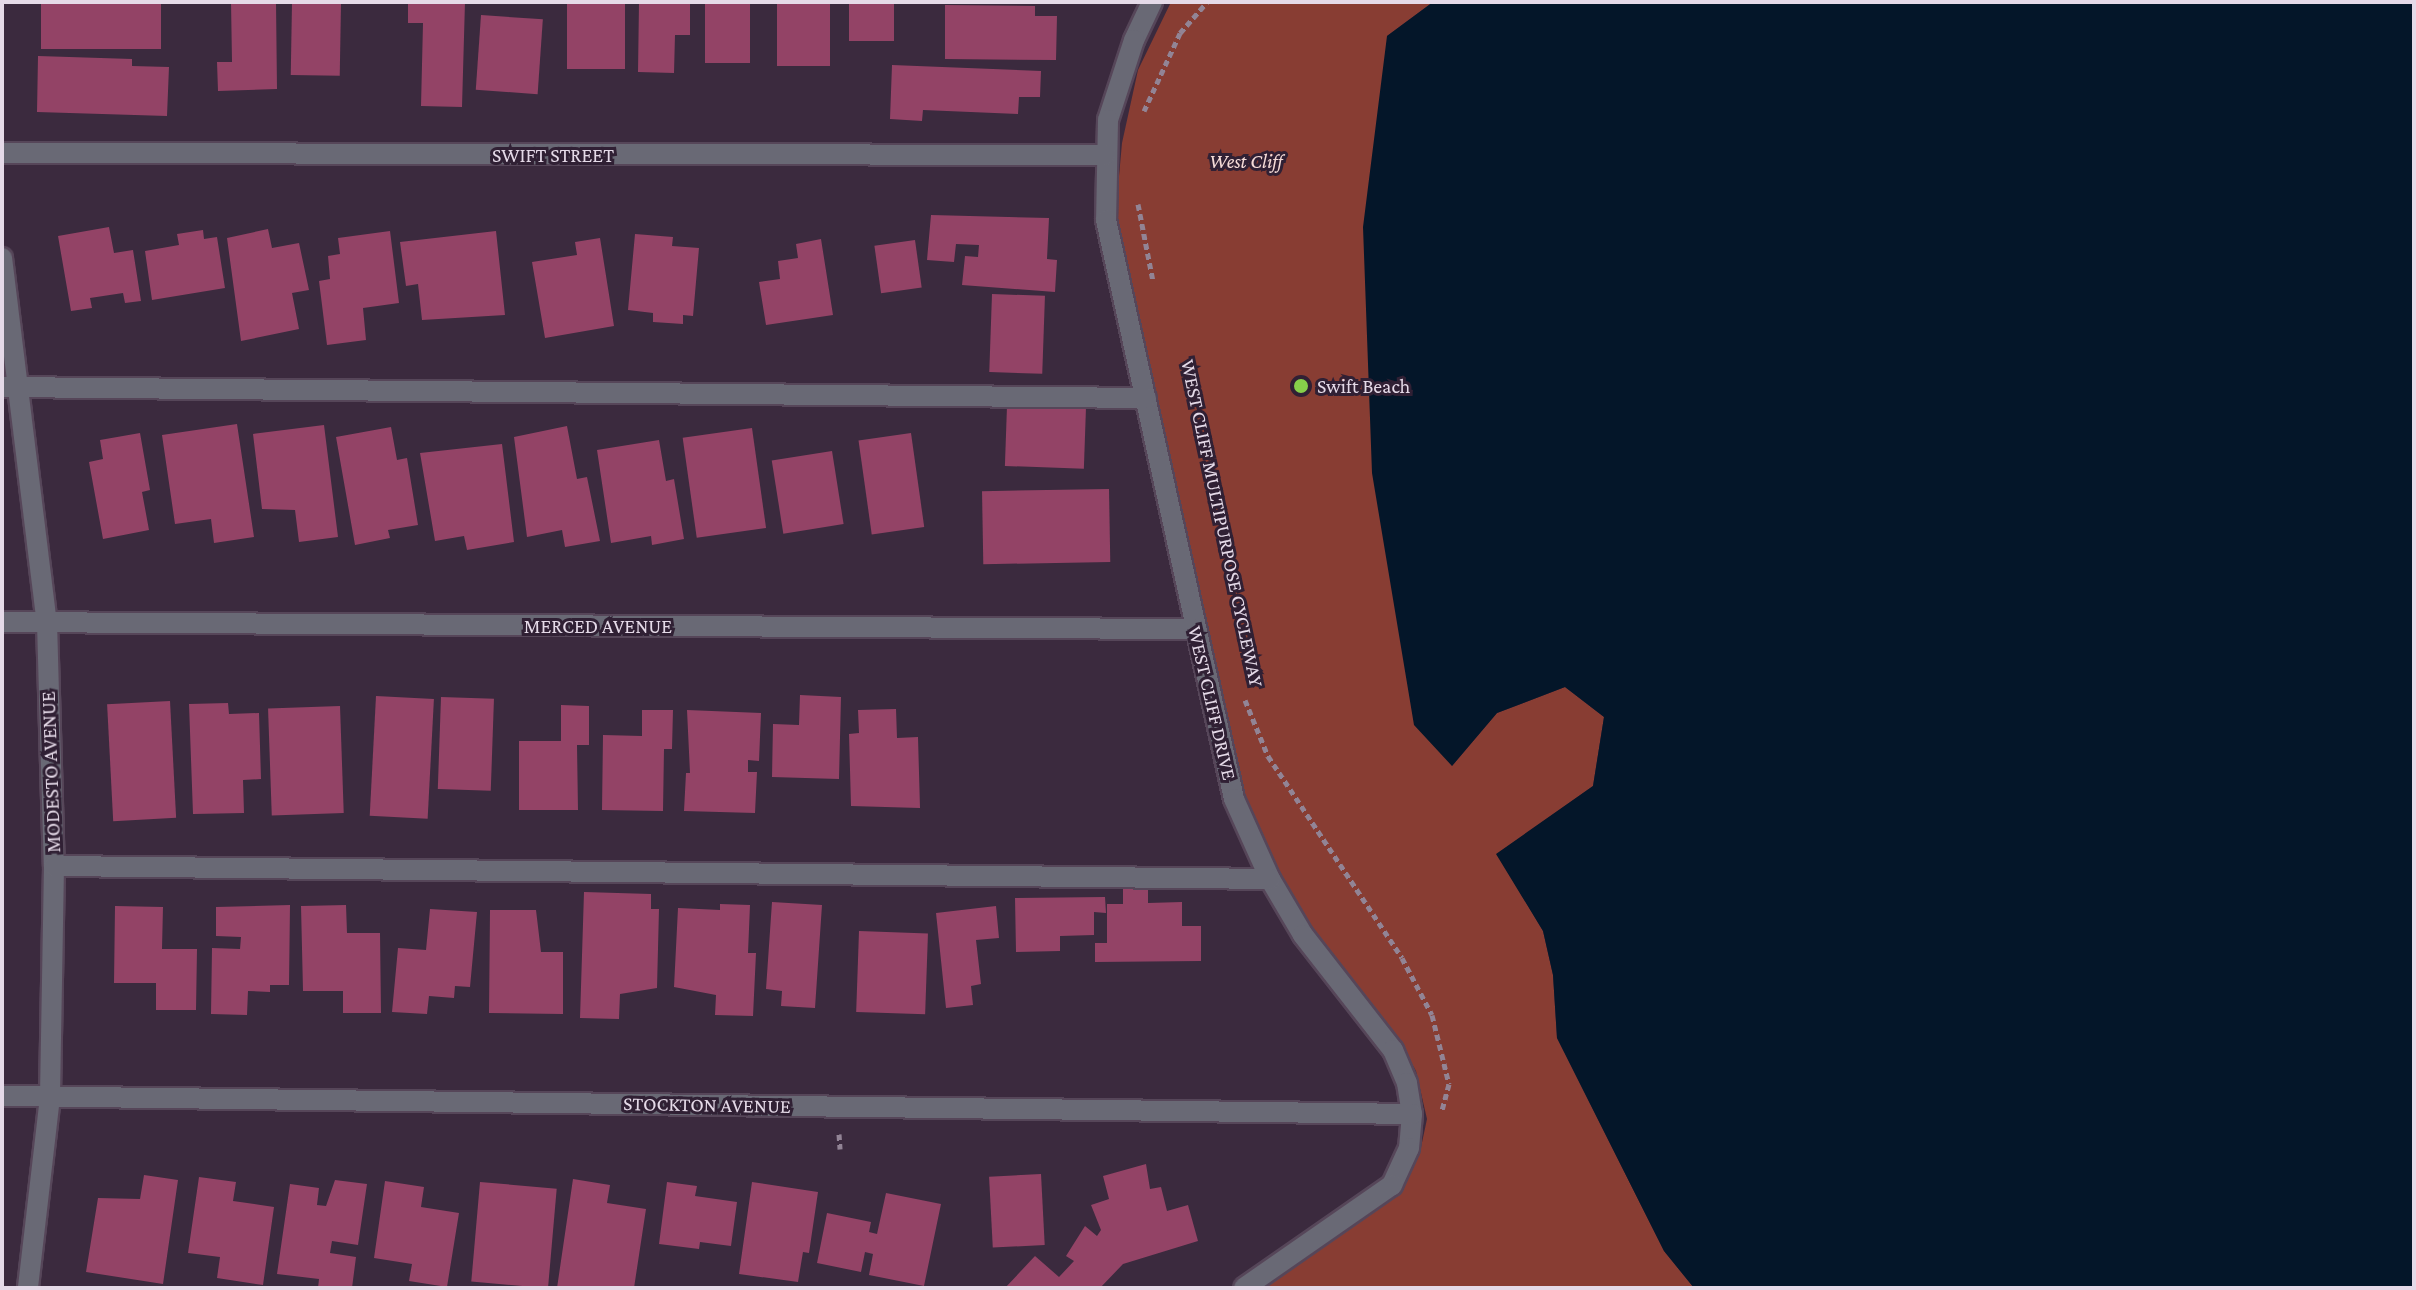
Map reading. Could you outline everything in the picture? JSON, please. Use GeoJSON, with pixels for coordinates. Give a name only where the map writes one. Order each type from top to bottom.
{"type":"FeatureCollection","features":[{"type":"Feature","properties":{"kind":"street","name":"WEST CLIFF DRIVE"},"geometry":{"type":"LineString","coordinates":[[1152,2],[1134,40],[1108,120],[1106,220],[1234,799],[1270,879],[1303,935],[1393,1050],[1407,1083],[1412,1114],[1409,1148],[1392,1185],[1244,1288]]}},
{"type":"Feature","properties":{"kind":"street","name":"SWIFT STREET"},"geometry":{"type":"LineString","coordinates":[[2,153],[1105,155]]}},
{"type":"Feature","properties":{"kind":"street","name":"MODESTO AVENUE"},"geometry":{"type":"LineString","coordinates":[[2,258],[10,387],[47,622],[54,866],[50,1097],[28,1288]]}},
{"type":"Feature","properties":{"kind":"street"},"geometry":{"type":"LineString","coordinates":[[10,387],[1146,398]]}},
{"type":"Feature","properties":{"kind":"street","name":"MERCED AVENUE"},"geometry":{"type":"LineString","coordinates":[[2,622],[1195,629]]}},
{"type":"Feature","properties":{"kind":"street"},"geometry":{"type":"LineString","coordinates":[[54,866],[1270,879]]}},
{"type":"Feature","properties":{"kind":"street","name":"STOCKTON AVENUE"},"geometry":{"type":"LineString","coordinates":[[2,1096],[1412,1114]]}},
{"type":"Feature","properties":{"kind":"path"},"geometry":{"type":"LineString","coordinates":[[1139,123],[1180,33],[1207,2]]}},
{"type":"Feature","properties":{"kind":"path"},"geometry":{"type":"LineString","coordinates":[[1137,188],[1156,295]]}},
{"type":"Feature","properties":{"kind":"path","name":"WEST CLIFF MULTIPURPOSE CYCLEWAY"},"geometry":{"type":"LineString","coordinates":[[1243,691],[1268,756],[1402,958],[1432,1015],[1449,1084],[1438,1128]]}},
{"type":"Feature","properties":{"kind":"green space","name":"West Cliff"},"geometry":{"type":"Polygon","coordinates":[[[1171,2],[1433,2],[1387,36],[1452,766],[1497,713],[1565,687],[1604,717],[1593,786],[1497,854],[1543,931],[1553,975],[1557,1038],[1664,1251],[1694,1288],[1242,1288],[1382,1189],[1420,1152],[1427,1119],[1416,1071],[1404,1050],[1377,1027],[1271,874],[1213,696],[1116,209],[1122,143],[1138,70],[1171,2]]]}},
{"type":"Feature","properties":{"kind":"water"},"geometry":{"type":"Polygon","coordinates":[[[1433,2],[2414,2],[2414,1288],[1694,1288],[1664,1251],[1557,1038],[1553,975],[1543,931],[1496,854],[1593,786],[1604,717],[1565,687],[1497,713],[1452,766],[1414,725],[1372,473],[1363,227],[1387,36],[1433,2]]]}},
{"type":"Feature","properties":{"kind":"building"},"geometry":{"type":"Polygon","coordinates":[[[41,2],[161,2],[161,49],[41,49],[41,2]]]}},
{"type":"Feature","properties":{"kind":"building"},"geometry":{"type":"Polygon","coordinates":[[[231,2],[276,2],[277,89],[218,91],[217,62],[232,62],[231,2]]]}},
{"type":"Feature","properties":{"kind":"building"},"geometry":{"type":"Polygon","coordinates":[[[408,2],[465,2],[462,107],[421,106],[423,23],[408,23],[408,2]]]}},
{"type":"Feature","properties":{"kind":"building"},"geometry":{"type":"Polygon","coordinates":[[[567,2],[625,2],[625,69],[567,69],[567,2]]]}},
{"type":"Feature","properties":{"kind":"building"},"geometry":{"type":"Polygon","coordinates":[[[639,2],[690,2],[690,35],[675,35],[674,73],[638,72],[639,2]]]}},
{"type":"Feature","properties":{"kind":"building"},"geometry":{"type":"Polygon","coordinates":[[[705,2],[750,2],[750,63],[705,63],[705,2]]]}},
{"type":"Feature","properties":{"kind":"building"},"geometry":{"type":"Polygon","coordinates":[[[777,2],[830,2],[830,66],[777,66],[777,2]]]}},
{"type":"Feature","properties":{"kind":"building"},"geometry":{"type":"Polygon","coordinates":[[[849,2],[894,2],[894,41],[849,41],[849,2]]]}},
{"type":"Feature","properties":{"kind":"building"},"geometry":{"type":"Polygon","coordinates":[[[292,3],[341,4],[340,76],[291,75],[292,3]]]}},
{"type":"Feature","properties":{"kind":"building"},"geometry":{"type":"Polygon","coordinates":[[[945,5],[1035,6],[1035,16],[1057,16],[1056,60],[945,59],[945,5]]]}},
{"type":"Feature","properties":{"kind":"building"},"geometry":{"type":"Polygon","coordinates":[[[481,15],[543,19],[538,94],[476,90],[481,15]]]}},
{"type":"Feature","properties":{"kind":"building"},"geometry":{"type":"Polygon","coordinates":[[[38,56],[132,59],[132,66],[169,67],[167,116],[37,112],[38,56]]]}},
{"type":"Feature","properties":{"kind":"building"},"geometry":{"type":"Polygon","coordinates":[[[892,65],[1041,71],[1040,97],[1019,97],[1018,114],[923,110],[922,121],[890,119],[892,65]]]}},
{"type":"Feature","properties":{"kind":"building"},"geometry":{"type":"Polygon","coordinates":[[[931,215],[1049,218],[1047,259],[1057,260],[1055,292],[962,285],[965,256],[978,257],[979,245],[956,244],[954,262],[927,260],[931,215]]]}},
{"type":"Feature","properties":{"kind":"building"},"geometry":{"type":"Polygon","coordinates":[[[109,227],[114,253],[133,250],[141,301],[125,303],[123,293],[90,298],[92,308],[71,311],[58,236],[109,227]]]}},
{"type":"Feature","properties":{"kind":"building"},"geometry":{"type":"Polygon","coordinates":[[[268,229],[272,248],[299,243],[309,290],[292,293],[299,329],[241,341],[227,238],[268,229]]]}},
{"type":"Feature","properties":{"kind":"building"},"geometry":{"type":"Polygon","coordinates":[[[203,230],[204,239],[217,237],[225,288],[152,300],[145,251],[179,245],[177,234],[203,230]]]}},
{"type":"Feature","properties":{"kind":"building"},"geometry":{"type":"Polygon","coordinates":[[[390,231],[399,303],[363,308],[366,340],[327,345],[319,281],[330,279],[328,256],[340,254],[338,238],[390,231]]]}},
{"type":"Feature","properties":{"kind":"building"},"geometry":{"type":"Polygon","coordinates":[[[496,231],[505,315],[422,320],[418,284],[406,286],[400,242],[496,231]]]}},
{"type":"Feature","properties":{"kind":"building"},"geometry":{"type":"Polygon","coordinates":[[[635,234],[673,237],[672,246],[699,248],[693,316],[683,315],[683,324],[653,322],[653,313],[628,310],[635,234]]]}},
{"type":"Feature","properties":{"kind":"building"},"geometry":{"type":"Polygon","coordinates":[[[600,238],[614,326],[545,338],[532,262],[577,255],[575,242],[600,238]]]}},
{"type":"Feature","properties":{"kind":"building"},"geometry":{"type":"Polygon","coordinates":[[[821,239],[833,315],[766,325],[759,282],[780,279],[778,261],[798,258],[796,244],[821,239]]]}},
{"type":"Feature","properties":{"kind":"building"},"geometry":{"type":"Polygon","coordinates":[[[915,240],[922,288],[881,293],[874,246],[915,240]]]}},
{"type":"Feature","properties":{"kind":"building"},"geometry":{"type":"Polygon","coordinates":[[[992,294],[1045,296],[1042,374],[989,372],[992,294]]]}},
{"type":"Feature","properties":{"kind":"building"},"geometry":{"type":"Polygon","coordinates":[[[1007,406],[1086,409],[1084,469],[1005,466],[1007,406]]]}},
{"type":"Feature","properties":{"kind":"building"},"geometry":{"type":"Polygon","coordinates":[[[237,424],[254,537],[214,543],[211,519],[175,524],[162,435],[237,424]]]}},
{"type":"Feature","properties":{"kind":"building"},"geometry":{"type":"Polygon","coordinates":[[[324,425],[338,537],[299,542],[295,510],[262,509],[253,434],[324,425]]]}},
{"type":"Feature","properties":{"kind":"building"},"geometry":{"type":"Polygon","coordinates":[[[567,426],[577,479],[587,477],[600,541],[565,547],[562,530],[527,537],[514,437],[567,426]]]}},
{"type":"Feature","properties":{"kind":"building"},"geometry":{"type":"Polygon","coordinates":[[[391,427],[397,460],[407,458],[418,525],[388,530],[390,538],[355,545],[336,437],[391,427]]]}},
{"type":"Feature","properties":{"kind":"building"},"geometry":{"type":"Polygon","coordinates":[[[752,428],[766,528],[697,538],[683,438],[752,428]]]}},
{"type":"Feature","properties":{"kind":"building"},"geometry":{"type":"Polygon","coordinates":[[[140,433],[150,490],[142,492],[149,530],[103,539],[89,462],[103,459],[100,440],[140,433]]]}},
{"type":"Feature","properties":{"kind":"building"},"geometry":{"type":"Polygon","coordinates":[[[911,433],[924,527],[872,534],[859,440],[911,433]]]}},
{"type":"Feature","properties":{"kind":"building"},"geometry":{"type":"Polygon","coordinates":[[[659,440],[666,481],[674,479],[684,539],[652,545],[651,536],[611,543],[597,450],[659,440]]]}},
{"type":"Feature","properties":{"kind":"building"},"geometry":{"type":"Polygon","coordinates":[[[502,444],[514,542],[467,550],[464,536],[435,541],[420,453],[502,444]]]}},
{"type":"Feature","properties":{"kind":"building"},"geometry":{"type":"Polygon","coordinates":[[[832,451],[844,524],[783,534],[772,461],[832,451]]]}},
{"type":"Feature","properties":{"kind":"building"},"geometry":{"type":"Polygon","coordinates":[[[1109,489],[1110,562],[983,564],[982,491],[1109,489]]]}},
{"type":"Feature","properties":{"kind":"building"},"geometry":{"type":"Polygon","coordinates":[[[800,695],[841,697],[839,779],[772,777],[773,724],[799,725],[800,695]]]}},
{"type":"Feature","properties":{"kind":"building"},"geometry":{"type":"Polygon","coordinates":[[[376,696],[434,699],[428,819],[370,816],[376,696]]]}},
{"type":"Feature","properties":{"kind":"building"},"geometry":{"type":"Polygon","coordinates":[[[441,697],[494,699],[491,791],[438,789],[441,697]]]}},
{"type":"Feature","properties":{"kind":"building"},"geometry":{"type":"Polygon","coordinates":[[[170,701],[176,818],[113,821],[107,704],[170,701]]]}},
{"type":"Feature","properties":{"kind":"building"},"geometry":{"type":"Polygon","coordinates":[[[228,703],[229,714],[259,713],[261,779],[243,780],[244,813],[193,814],[189,704],[228,703]]]}},
{"type":"Feature","properties":{"kind":"building"},"geometry":{"type":"Polygon","coordinates":[[[561,705],[589,706],[589,745],[577,745],[578,810],[519,810],[519,741],[561,741],[561,705]]]}},
{"type":"Feature","properties":{"kind":"building"},"geometry":{"type":"Polygon","coordinates":[[[340,706],[344,813],[272,815],[268,709],[340,706]]]}},
{"type":"Feature","properties":{"kind":"building"},"geometry":{"type":"Polygon","coordinates":[[[896,709],[897,738],[918,737],[920,808],[851,806],[849,734],[859,733],[858,710],[896,709]]]}},
{"type":"Feature","properties":{"kind":"building"},"geometry":{"type":"Polygon","coordinates":[[[642,710],[673,710],[672,749],[664,749],[663,811],[602,810],[603,735],[642,736],[642,710]]]}},
{"type":"Feature","properties":{"kind":"building"},"geometry":{"type":"Polygon","coordinates":[[[687,710],[761,713],[759,761],[748,760],[748,772],[757,772],[755,813],[684,811],[686,773],[690,773],[687,710]]]}},
{"type":"Feature","properties":{"kind":"building"},"geometry":{"type":"Polygon","coordinates":[[[1123,888],[1148,888],[1148,903],[1182,902],[1182,926],[1201,926],[1201,961],[1095,962],[1095,943],[1107,943],[1107,904],[1123,904],[1123,888]]]}},
{"type":"Feature","properties":{"kind":"building"},"geometry":{"type":"Polygon","coordinates":[[[584,892],[651,894],[651,909],[659,909],[657,988],[620,994],[619,1019],[580,1018],[584,892]]]}},
{"type":"Feature","properties":{"kind":"building"},"geometry":{"type":"Polygon","coordinates":[[[1105,897],[1106,913],[1094,912],[1094,935],[1060,936],[1060,951],[1016,952],[1015,898],[1105,897]]]}},
{"type":"Feature","properties":{"kind":"building"},"geometry":{"type":"Polygon","coordinates":[[[772,902],[822,905],[815,1008],[781,1006],[782,991],[766,989],[772,902]]]}},
{"type":"Feature","properties":{"kind":"building"},"geometry":{"type":"Polygon","coordinates":[[[720,904],[750,905],[748,953],[756,953],[753,1016],[715,1015],[716,995],[674,987],[678,908],[720,910],[720,904]]]}},
{"type":"Feature","properties":{"kind":"building"},"geometry":{"type":"Polygon","coordinates":[[[290,905],[289,985],[270,985],[270,992],[248,991],[247,1015],[211,1014],[212,948],[240,949],[241,937],[216,936],[216,907],[290,905]]]}},
{"type":"Feature","properties":{"kind":"building"},"geometry":{"type":"Polygon","coordinates":[[[346,905],[347,933],[380,933],[381,1013],[343,1013],[343,991],[303,991],[301,906],[346,905]]]}},
{"type":"Feature","properties":{"kind":"building"},"geometry":{"type":"Polygon","coordinates":[[[115,906],[163,907],[162,949],[197,949],[196,1010],[156,1010],[156,983],[114,983],[115,906]]]}},
{"type":"Feature","properties":{"kind":"building"},"geometry":{"type":"Polygon","coordinates":[[[996,906],[999,938],[976,940],[981,984],[971,986],[973,1005],[946,1008],[936,913],[996,906]]]}},
{"type":"Feature","properties":{"kind":"building"},"geometry":{"type":"Polygon","coordinates":[[[430,909],[477,912],[470,987],[455,986],[454,998],[429,996],[427,1014],[392,1012],[398,948],[426,950],[430,909]]]}},
{"type":"Feature","properties":{"kind":"building"},"geometry":{"type":"Polygon","coordinates":[[[490,910],[536,910],[541,952],[563,952],[563,1014],[489,1013],[490,910]]]}},
{"type":"Feature","properties":{"kind":"building"},"geometry":{"type":"Polygon","coordinates":[[[859,931],[928,933],[925,1014],[856,1012],[859,931]]]}},
{"type":"Feature","properties":{"kind":"building"},"geometry":{"type":"Polygon","coordinates":[[[1146,1164],[1150,1189],[1161,1187],[1167,1211],[1188,1205],[1198,1241],[1123,1264],[1100,1288],[1005,1288],[1035,1256],[1059,1277],[1074,1261],[1066,1256],[1085,1226],[1097,1236],[1101,1230],[1091,1205],[1109,1199],[1103,1176],[1146,1164]]]}},
{"type":"Feature","properties":{"kind":"building"},"geometry":{"type":"Polygon","coordinates":[[[1041,1174],[1045,1245],[993,1248],[989,1177],[1041,1174]]]}},
{"type":"Feature","properties":{"kind":"building"},"geometry":{"type":"Polygon","coordinates":[[[144,1175],[178,1180],[163,1284],[86,1272],[98,1198],[140,1199],[144,1175]]]}},
{"type":"Feature","properties":{"kind":"building"},"geometry":{"type":"Polygon","coordinates":[[[199,1177],[236,1182],[233,1201],[274,1207],[263,1285],[217,1278],[220,1257],[188,1253],[199,1177]]]}},
{"type":"Feature","properties":{"kind":"building"},"geometry":{"type":"Polygon","coordinates":[[[573,1179],[610,1185],[607,1203],[646,1209],[634,1288],[557,1288],[573,1179]]]}},
{"type":"Feature","properties":{"kind":"building"},"geometry":{"type":"Polygon","coordinates":[[[335,1180],[367,1184],[358,1245],[332,1241],[330,1253],[356,1257],[352,1288],[318,1288],[319,1279],[277,1274],[290,1184],[319,1188],[317,1205],[326,1206],[335,1180]]]}},
{"type":"Feature","properties":{"kind":"building"},"geometry":{"type":"Polygon","coordinates":[[[385,1181],[424,1187],[421,1207],[459,1213],[447,1287],[409,1281],[412,1264],[374,1258],[385,1181]]]}},
{"type":"Feature","properties":{"kind":"building"},"geometry":{"type":"Polygon","coordinates":[[[480,1182],[557,1189],[548,1288],[471,1282],[480,1182]]]}},
{"type":"Feature","properties":{"kind":"building"},"geometry":{"type":"Polygon","coordinates":[[[667,1182],[697,1186],[695,1196],[737,1202],[731,1246],[700,1242],[699,1249],[659,1244],[667,1182]]]}},
{"type":"Feature","properties":{"kind":"building"},"geometry":{"type":"Polygon","coordinates":[[[752,1182],[818,1192],[809,1253],[803,1252],[798,1282],[739,1274],[752,1182]]]}},
{"type":"Feature","properties":{"kind":"building"},"geometry":{"type":"Polygon","coordinates":[[[886,1193],[941,1204],[924,1286],[869,1275],[873,1254],[865,1252],[861,1272],[817,1263],[827,1213],[871,1222],[869,1232],[877,1234],[886,1193]]]}},
{"type":"Feature","properties":{"kind":"place","name":"Swift Beach"},"geometry":{"type":"Point","coordinates":[1301,386]}}]}
